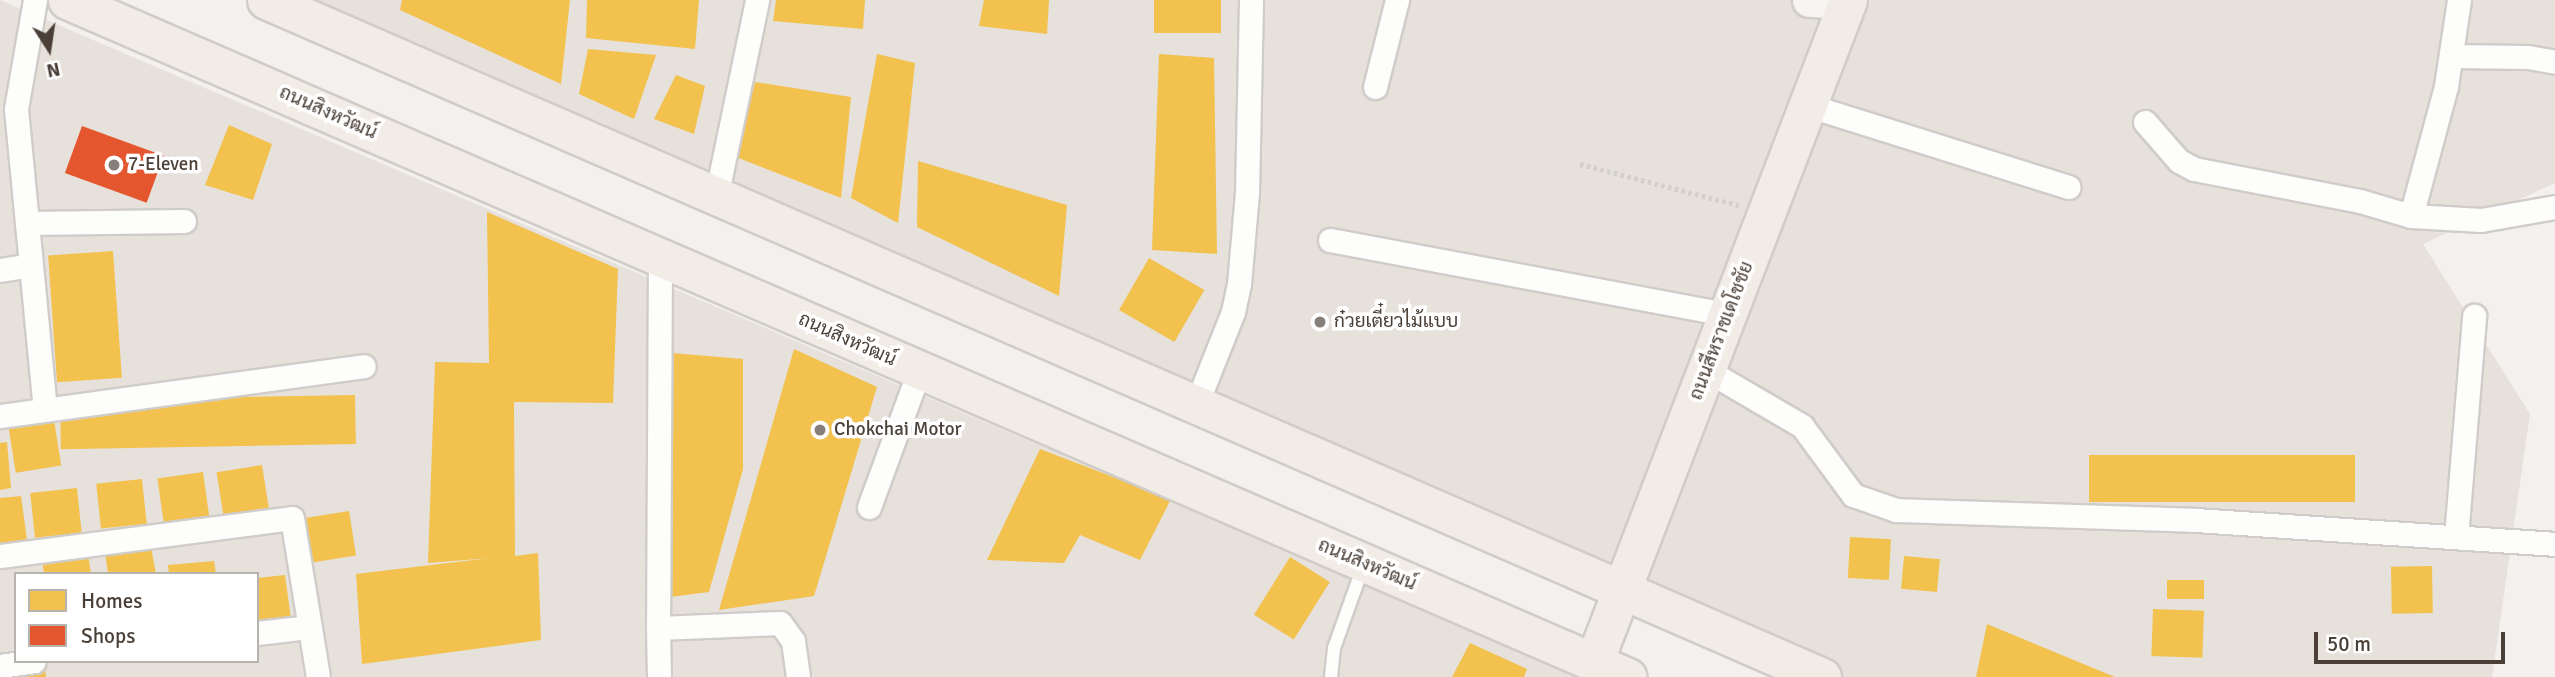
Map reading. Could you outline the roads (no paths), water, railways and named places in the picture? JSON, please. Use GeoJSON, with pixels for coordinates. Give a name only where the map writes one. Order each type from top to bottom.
{"type":"FeatureCollection","features":[{"type":"Feature","properties":{"kind":"main road","name":"ถนนสิงหวัฒน์"},"geometry":{"type":"LineString","coordinates":[[67,0],[1364,564],[1590,670],[1628,677]]}},
{"type":"Feature","properties":{"kind":"main road","name":"ถนนสีหราชเดโชชัย"},"geometry":{"type":"LineString","coordinates":[[1590,670],[1623,592],[1848,1]]}},
{"type":"Feature","properties":{"kind":"main road"},"geometry":{"type":"LineString","coordinates":[[280,3],[716,197],[1822,677]]}},
{"type":"Feature","properties":{"kind":"street"},"geometry":{"type":"LineString","coordinates":[[35,0],[8,109],[27,223],[45,410]]}},
{"type":"Feature","properties":{"kind":"street"},"geometry":{"type":"LineString","coordinates":[[716,197],[757,0]]}},
{"type":"Feature","properties":{"kind":"street"},"geometry":{"type":"LineString","coordinates":[[1196,405],[1233,312],[1239,284],[1247,193],[1251,0]]}},
{"type":"Feature","properties":{"kind":"street"},"geometry":{"type":"LineString","coordinates":[[1375,87],[1397,0]]}},
{"type":"Feature","properties":{"kind":"street"},"geometry":{"type":"LineString","coordinates":[[1809,0],[1848,1]]}},
{"type":"Feature","properties":{"kind":"street"},"geometry":{"type":"LineString","coordinates":[[2410,216],[2451,56],[2459,0]]}},
{"type":"Feature","properties":{"kind":"street"},"geometry":{"type":"LineString","coordinates":[[2451,56],[2528,57],[2555,62]]}},
{"type":"Feature","properties":{"kind":"street"},"geometry":{"type":"LineString","coordinates":[[1807,105],[2068,187]]}},
{"type":"Feature","properties":{"kind":"street"},"geometry":{"type":"LineString","coordinates":[[2145,122],[2179,161],[2194,169],[2348,198],[2410,216],[2481,220],[2555,207]]}},
{"type":"Feature","properties":{"kind":"street"},"geometry":{"type":"LineString","coordinates":[[27,223],[184,221]]}},
{"type":"Feature","properties":{"kind":"street"},"geometry":{"type":"LineString","coordinates":[[1330,240],[1729,315]]}},
{"type":"Feature","properties":{"kind":"street"},"geometry":{"type":"LineString","coordinates":[[659,677],[660,258]]}},
{"type":"Feature","properties":{"kind":"street"},"geometry":{"type":"LineString","coordinates":[[0,270],[31,265]]}},
{"type":"Feature","properties":{"kind":"street"},"geometry":{"type":"LineString","coordinates":[[2456,537],[2474,316]]}},
{"type":"Feature","properties":{"kind":"street"},"geometry":{"type":"LineString","coordinates":[[0,416],[364,366]]}},
{"type":"Feature","properties":{"kind":"street"},"geometry":{"type":"LineString","coordinates":[[869,507],[919,371]]}},
{"type":"Feature","properties":{"kind":"street"},"geometry":{"type":"LineString","coordinates":[[1708,371],[1802,426],[1853,495],[1896,510],[2195,520],[2555,544]]}},
{"type":"Feature","properties":{"kind":"street"},"geometry":{"type":"LineString","coordinates":[[0,556],[292,518],[318,677]]}},
{"type":"Feature","properties":{"kind":"street"},"geometry":{"type":"LineString","coordinates":[[658,628],[780,622],[793,641],[798,677]]}},
{"type":"Feature","properties":{"kind":"street"},"geometry":{"type":"LineString","coordinates":[[259,633],[308,627]]}},
{"type":"Feature","properties":{"kind":"street"},"geometry":{"type":"LineString","coordinates":[[0,666],[20,663]]}},
{"type":"Feature","properties":{"kind":"lane"},"geometry":{"type":"LineString","coordinates":[[1331,677],[1334,648],[1364,564]]}},
{"type":"Feature","properties":{"kind":"place","name":"7-Eleven"},"geometry":{"type":"Point","coordinates":[114,165]}},
{"type":"Feature","properties":{"kind":"place","name":"ก๋วยเตี๋ยวไม้แบบ"},"geometry":{"type":"Point","coordinates":[1320,322]}},
{"type":"Feature","properties":{"kind":"place","name":"Chokchai Motor"},"geometry":{"type":"Point","coordinates":[820,430]}}]}
